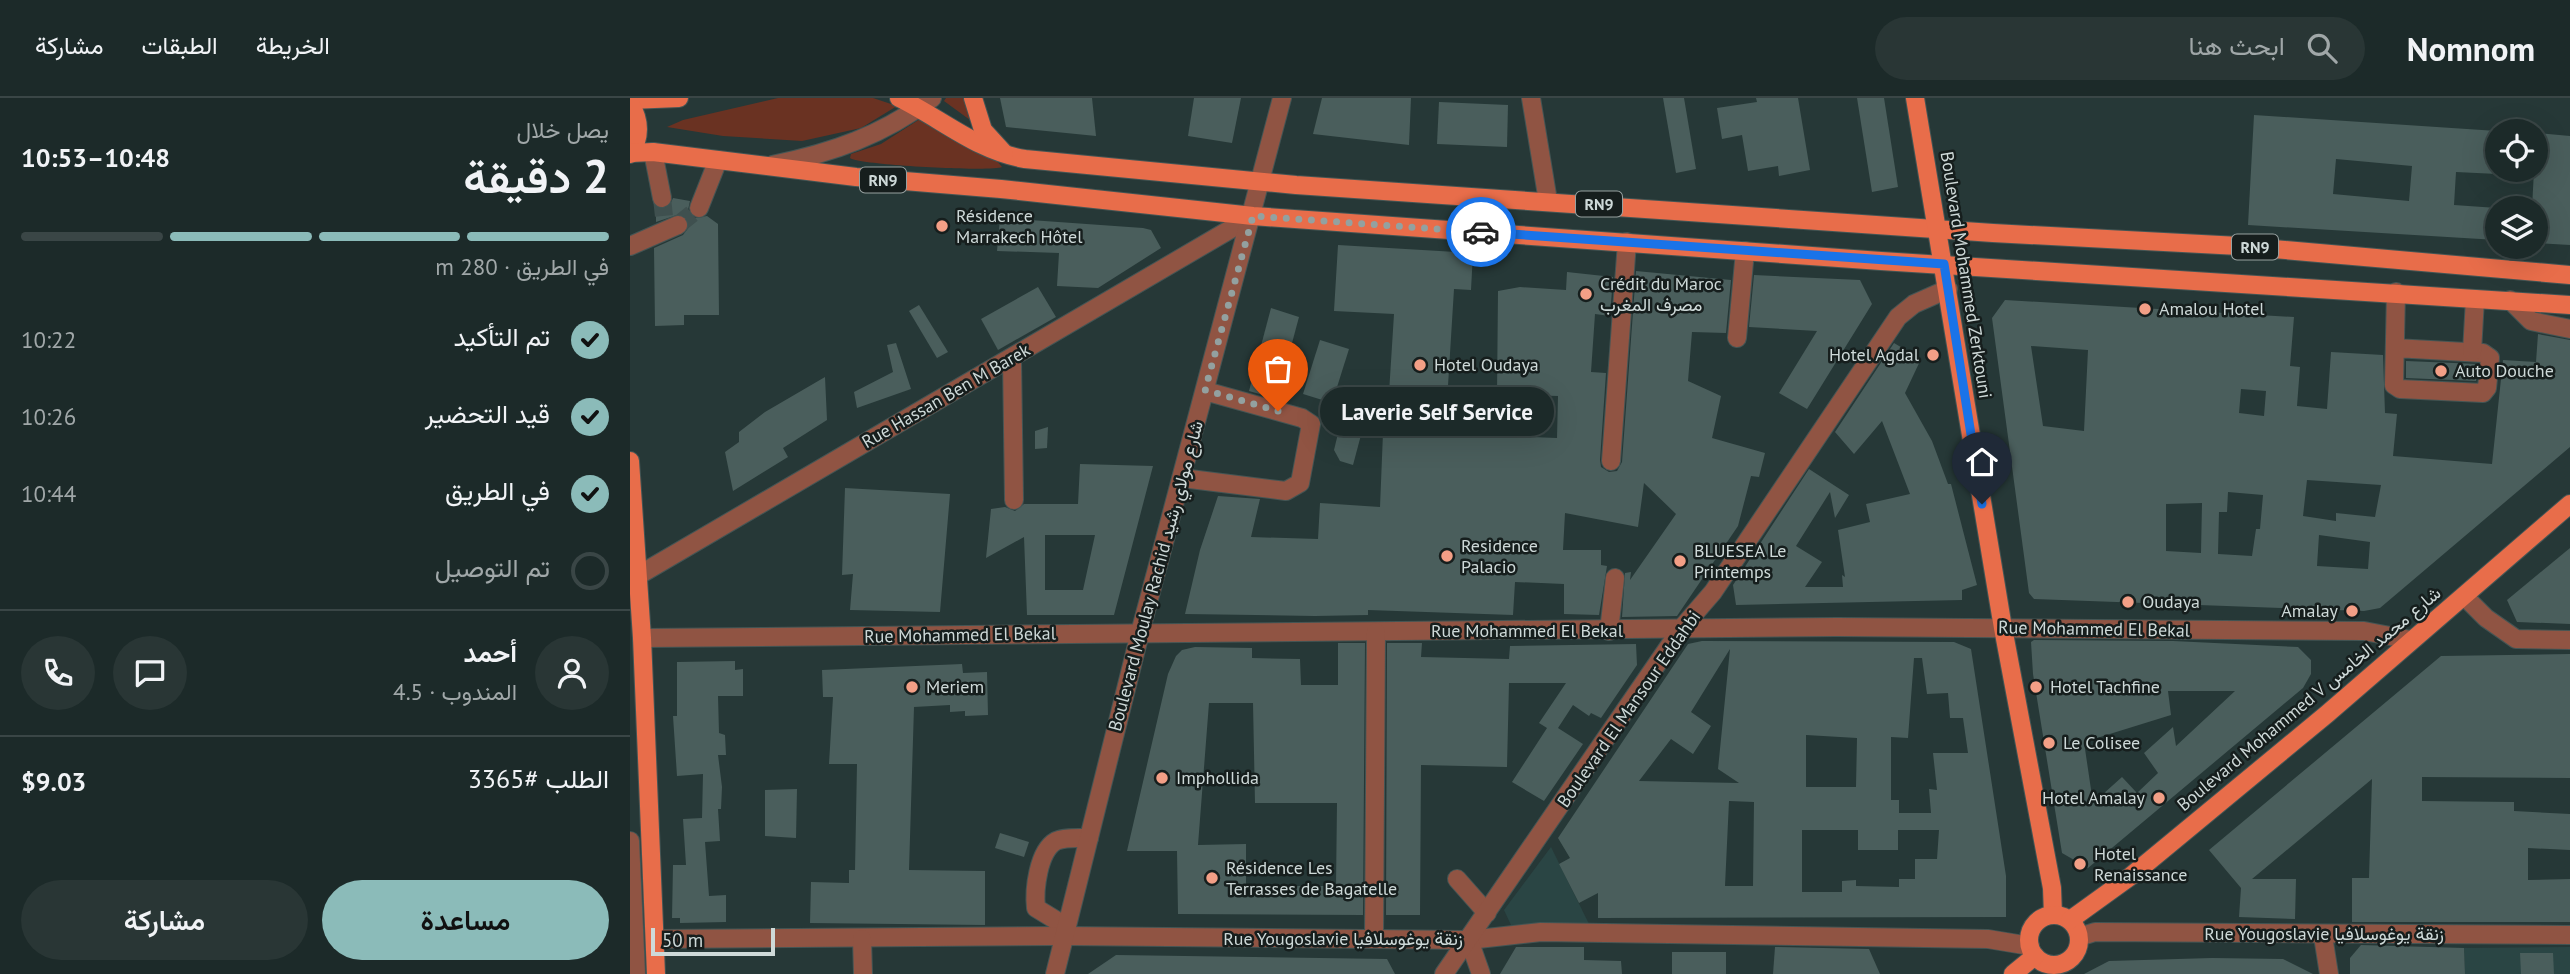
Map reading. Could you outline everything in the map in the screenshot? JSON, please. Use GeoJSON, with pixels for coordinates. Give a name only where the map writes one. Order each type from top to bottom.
{"type":"FeatureCollection","features":[{"type":"Feature","properties":{"kind":"main road"},"geometry":{"type":"LineString","coordinates":[[630,154],[638,132],[636,115],[630,101],[680,98]]}},
{"type":"Feature","properties":{"kind":"main road","name":"RN9"},"geometry":{"type":"LineString","coordinates":[[899,98],[925,103],[978,144],[1006,156],[1261,182],[2239,246],[2570,275]]}},
{"type":"Feature","properties":{"kind":"main road"},"geometry":{"type":"LineString","coordinates":[[973,98],[984,130],[1006,156]]}},
{"type":"Feature","properties":{"kind":"main road","name":"Boulevard Mohammed Zerktouni"},"geometry":{"type":"LineString","coordinates":[[1915,98],[2003,628],[2052,888],[2062,918]]}},
{"type":"Feature","properties":{"kind":"main road","name":"RN9"},"geometry":{"type":"LineString","coordinates":[[630,154],[653,152],[765,167],[1253,216],[2570,305]]}},
{"type":"Feature","properties":{"kind":"main road"},"geometry":{"type":"LineString","coordinates":[[630,460],[639,575],[656,974]]}},
{"type":"Feature","properties":{"kind":"main road","name":"Boulevard Mohammed V شارع محمد الخامس"},"geometry":{"type":"LineString","coordinates":[[2062,918],[2131,876],[2570,504]]}},
{"type":"Feature","properties":{"kind":"main road"},"geometry":{"type":"LineString","coordinates":[[2062,918],[2079,937],[2073,956],[2059,969],[2045,963],[2033,951],[2031,931],[2035,924],[2062,918]]}},
{"type":"Feature","properties":{"kind":"main road"},"geometry":{"type":"LineString","coordinates":[[2012,974],[2033,951]]}},
{"type":"Feature","properties":{"kind":"street","name":"Boulevard Moulay Rachid شارع مولاي رشيد"},"geometry":{"type":"LineString","coordinates":[[1055,974],[1140,633],[1253,216],[1282,98]]}},
{"type":"Feature","properties":{"kind":"street"},"geometry":{"type":"LineString","coordinates":[[1531,98],[1548,201]]}},
{"type":"Feature","properties":{"kind":"street"},"geometry":{"type":"LineString","coordinates":[[765,167],[857,142],[925,103]]}},
{"type":"Feature","properties":{"kind":"street"},"geometry":{"type":"LineString","coordinates":[[653,152],[662,198]]}},
{"type":"Feature","properties":{"kind":"street"},"geometry":{"type":"LineString","coordinates":[[699,208],[718,160]]}},
{"type":"Feature","properties":{"kind":"street","name":"Rue Hassan Ben M Barek"},"geometry":{"type":"LineString","coordinates":[[639,575],[1253,216]]}},
{"type":"Feature","properties":{"kind":"street"},"geometry":{"type":"LineString","coordinates":[[630,246],[670,227]]}},
{"type":"Feature","properties":{"kind":"street"},"geometry":{"type":"LineString","coordinates":[[1611,461],[1627,242]]}},
{"type":"Feature","properties":{"kind":"street"},"geometry":{"type":"LineString","coordinates":[[1737,338],[1745,251]]}},
{"type":"Feature","properties":{"kind":"street","name":"Boulevard El Mansour Eddahbi"},"geometry":{"type":"LineString","coordinates":[[1444,974],[1681,629],[1713,592],[1898,317],[1914,304],[1948,289]]}},
{"type":"Feature","properties":{"kind":"street"},"geometry":{"type":"LineString","coordinates":[[2395,348],[2483,353],[2490,358],[2487,388],[2483,393],[2400,388],[2394,385],[2396,292]]}},
{"type":"Feature","properties":{"kind":"street"},"geometry":{"type":"LineString","coordinates":[[2472,352],[2475,299]]}},
{"type":"Feature","properties":{"kind":"street"},"geometry":{"type":"LineString","coordinates":[[2511,300],[2531,321],[2570,329]]}},
{"type":"Feature","properties":{"kind":"street"},"geometry":{"type":"LineString","coordinates":[[1012,359],[1014,500]]}},
{"type":"Feature","properties":{"kind":"street"},"geometry":{"type":"LineString","coordinates":[[1182,478],[1286,491],[1300,483],[1312,434],[1311,424],[1302,418],[1205,390]]}},
{"type":"Feature","properties":{"kind":"street"},"geometry":{"type":"LineString","coordinates":[[1609,631],[1615,578]]}},
{"type":"Feature","properties":{"kind":"street"},"geometry":{"type":"LineString","coordinates":[[2464,596],[2486,618],[2516,639],[2570,640]]}},
{"type":"Feature","properties":{"kind":"street","name":"Rue Mohammed El Bekal"},"geometry":{"type":"LineString","coordinates":[[642,638],[2003,628],[2364,631],[2411,640]]}},
{"type":"Feature","properties":{"kind":"street"},"geometry":{"type":"LineString","coordinates":[[1374,939],[1376,632]]}},
{"type":"Feature","properties":{"kind":"street"},"geometry":{"type":"LineString","coordinates":[[1065,932],[1037,908],[1035,892],[1047,849],[1057,840],[1089,838]]}},
{"type":"Feature","properties":{"kind":"street"},"geometry":{"type":"LineString","coordinates":[[630,841],[636,974]]}},
{"type":"Feature","properties":{"kind":"street"},"geometry":{"type":"LineString","coordinates":[[1457,879],[1487,913]]}},
{"type":"Feature","properties":{"kind":"street","name":"Rue Yougoslavie زنقة يوغوسلافيا"},"geometry":{"type":"LineString","coordinates":[[655,939],[862,939],[1065,932],[1468,940],[1541,932],[1988,939],[2033,951]]}},
{"type":"Feature","properties":{"kind":"street","name":"Rue Yougoslavie زنقة يوغوسلافيا"},"geometry":{"type":"LineString","coordinates":[[2079,937],[2095,932],[2323,936],[2570,935]]}},
{"type":"Feature","properties":{"kind":"street"},"geometry":{"type":"LineString","coordinates":[[2323,936],[2329,974]]}},
{"type":"Feature","properties":{"kind":"street"},"geometry":{"type":"LineString","coordinates":[[862,939],[863,974]]}},
{"type":"Feature","properties":{"kind":"street"},"geometry":{"type":"LineString","coordinates":[[1468,940],[1481,974]]}},
{"type":"Feature","properties":{"kind":"shaded area"},"geometry":{"type":"Polygon","coordinates":[[[778,98],[873,98],[897,106],[861,128],[802,141],[723,136],[667,127],[683,120],[778,98]]]}},
{"type":"Feature","properties":{"kind":"shaded area"},"geometry":{"type":"Polygon","coordinates":[[[946,98],[966,98],[972,116],[970,120],[944,101],[946,98]]]}},
{"type":"Feature","properties":{"kind":"shaded area"},"geometry":{"type":"Polygon","coordinates":[[[920,119],[996,160],[1002,167],[925,167],[850,158],[851,154],[881,144],[920,119]]]}},
{"type":"Feature","properties":{"kind":"shaded area"},"geometry":{"type":"Polygon","coordinates":[[[1551,847],[1589,924],[1511,925],[1504,910],[1551,847]]]}},
{"type":"Feature","properties":{"kind":"shaded area"},"geometry":{"type":"Polygon","coordinates":[[[2570,947],[2570,974],[2465,974],[2464,948],[2570,947]]]}},
{"type":"Feature","properties":{"kind":"building"},"geometry":{"type":"Polygon","coordinates":[[[1000,98],[1092,98],[1096,136],[1006,127],[1000,98]]]}},
{"type":"Feature","properties":{"kind":"building"},"geometry":{"type":"Polygon","coordinates":[[[1194,98],[1241,98],[1232,143],[1188,136],[1194,98]]]}},
{"type":"Feature","properties":{"kind":"building"},"geometry":{"type":"Polygon","coordinates":[[[1322,98],[1411,98],[1409,145],[1313,134],[1322,98]]]}},
{"type":"Feature","properties":{"kind":"building"},"geometry":{"type":"Polygon","coordinates":[[[1663,98],[1684,98],[1696,169],[1676,173],[1663,98]]]}},
{"type":"Feature","properties":{"kind":"building"},"geometry":{"type":"Polygon","coordinates":[[[1756,98],[1798,98],[1810,170],[1779,176],[1778,166],[1748,171],[1742,135],[1722,139],[1717,108],[1757,102],[1756,98]]]}},
{"type":"Feature","properties":{"kind":"building"},"geometry":{"type":"Polygon","coordinates":[[[1857,98],[1884,98],[1898,187],[1872,192],[1857,98]]]}},
{"type":"Feature","properties":{"kind":"building"},"geometry":{"type":"Polygon","coordinates":[[[1439,102],[1508,105],[1507,147],[1437,144],[1439,102]]]}},
{"type":"Feature","properties":{"kind":"building"},"geometry":{"type":"Polygon","coordinates":[[[2254,115],[2485,130],[2485,173],[2456,172],[2454,205],[2485,207],[2485,239],[2248,225],[2254,115]],[[2336,159],[2333,194],[2409,201],[2412,166],[2336,159]]]}},
{"type":"Feature","properties":{"kind":"building"},"geometry":{"type":"Polygon","coordinates":[[[2548,134],[2570,136],[2570,245],[2548,244],[2548,196],[2533,196],[2533,182],[2548,182],[2548,134]]]}},
{"type":"Feature","properties":{"kind":"building"},"geometry":{"type":"Polygon","coordinates":[[[673,198],[690,201],[688,210],[694,218],[707,216],[718,224],[719,315],[684,315],[684,325],[655,326],[654,248],[683,235],[689,227],[688,220],[680,214],[656,222],[656,208],[669,207],[673,198]]]}},
{"type":"Feature","properties":{"kind":"building"},"geometry":{"type":"Polygon","coordinates":[[[1000,218],[1143,228],[1151,230],[1161,248],[1098,288],[1057,286],[1059,253],[997,251],[1000,218]]]}},
{"type":"Feature","properties":{"kind":"building"},"geometry":{"type":"Polygon","coordinates":[[[1338,245],[1473,253],[1471,290],[1454,289],[1445,434],[1557,438],[1558,396],[1497,394],[1498,291],[1520,287],[1566,290],[1567,272],[1613,277],[1610,316],[1595,314],[1591,372],[1606,373],[1600,460],[1601,467],[1609,472],[1617,471],[1622,462],[1636,271],[1731,280],[1726,333],[1692,332],[1688,381],[1721,396],[1712,438],[1765,453],[1759,477],[1751,476],[1738,526],[1677,616],[1622,617],[1625,573],[1631,572],[1630,580],[1676,514],[1644,483],[1638,527],[1565,513],[1563,550],[1601,550],[1601,565],[1607,566],[1599,615],[1564,614],[1564,584],[1515,582],[1513,615],[1368,610],[1368,615],[1185,614],[1200,550],[1218,496],[1260,499],[1251,537],[1318,539],[1320,503],[1380,507],[1384,408],[1388,409],[1394,314],[1334,311],[1338,245]]]}},
{"type":"Feature","properties":{"kind":"building"},"geometry":{"type":"Polygon","coordinates":[[[1754,275],[1860,280],[1872,304],[1807,409],[1779,393],[1817,331],[1749,327],[1754,275]]]}},
{"type":"Feature","properties":{"kind":"building"},"geometry":{"type":"Polygon","coordinates":[[[1038,287],[1056,317],[998,350],[981,319],[1038,287]]]}},
{"type":"Feature","properties":{"kind":"building"},"geometry":{"type":"Polygon","coordinates":[[[2005,300],[2294,317],[2290,366],[2300,367],[2297,406],[2327,409],[2331,352],[2383,355],[2385,413],[2397,414],[2393,456],[2492,464],[2503,360],[2536,362],[2538,334],[2570,340],[2570,447],[2380,608],[2364,611],[2034,599],[2029,593],[1992,318],[2005,300]],[[2031,346],[2043,426],[2084,431],[2088,350],[2031,346]],[[2241,389],[2239,413],[2264,416],[2266,391],[2241,389]],[[2307,480],[2303,516],[2336,521],[2336,513],[2375,517],[2381,485],[2307,480]],[[2228,492],[2227,512],[2219,512],[2218,554],[2252,556],[2256,529],[2260,529],[2263,495],[2228,492]],[[2202,503],[2166,504],[2166,551],[2201,553],[2202,503]],[[2319,535],[2317,566],[2368,569],[2370,542],[2319,535]]]}},
{"type":"Feature","properties":{"kind":"building"},"geometry":{"type":"Polygon","coordinates":[[[919,305],[948,352],[937,358],[909,311],[919,305]]]}},
{"type":"Feature","properties":{"kind":"building"},"geometry":{"type":"Polygon","coordinates":[[[1271,308],[1299,317],[1277,399],[1249,391],[1271,308]]]}},
{"type":"Feature","properties":{"kind":"building"},"geometry":{"type":"Polygon","coordinates":[[[1320,340],[1349,349],[1332,403],[1303,394],[1320,340]]]}},
{"type":"Feature","properties":{"kind":"building"},"geometry":{"type":"Polygon","coordinates":[[[896,343],[911,389],[857,408],[854,392],[893,372],[887,345],[896,343]]]}},
{"type":"Feature","properties":{"kind":"building"},"geometry":{"type":"Polygon","coordinates":[[[1894,343],[1921,359],[1905,393],[1932,441],[1948,484],[1951,484],[1977,585],[1962,590],[1962,600],[1736,605],[1733,585],[1809,469],[1849,495],[1835,518],[1830,492],[1796,546],[1822,562],[1805,587],[1843,587],[1842,575],[1845,577],[1838,530],[1870,522],[1866,504],[1910,494],[1882,421],[1854,454],[1835,432],[1894,343]]]}},
{"type":"Feature","properties":{"kind":"building","name":"Auto Douche"},"geometry":{"type":"Polygon","coordinates":[[[2406,361],[2478,364],[2476,381],[2406,378],[2406,361]]]}},
{"type":"Feature","properties":{"kind":"building"},"geometry":{"type":"Polygon","coordinates":[[[825,377],[827,420],[783,448],[788,457],[733,491],[725,452],[739,442],[739,432],[765,412],[825,377]]]}},
{"type":"Feature","properties":{"kind":"building"},"geometry":{"type":"Polygon","coordinates":[[[1352,404],[1369,405],[1353,465],[1340,461],[1334,450],[1344,409],[1352,404]]]}},
{"type":"Feature","properties":{"kind":"building"},"geometry":{"type":"Polygon","coordinates":[[[1048,427],[1047,448],[1035,449],[1035,431],[1048,427]]]}},
{"type":"Feature","properties":{"kind":"building"},"geometry":{"type":"Polygon","coordinates":[[[1080,464],[1153,466],[1114,615],[1027,615],[1024,537],[986,558],[991,509],[1005,507],[1015,511],[1024,504],[1078,504],[1080,464]],[[1045,535],[1045,590],[1083,590],[1095,535],[1045,535]]]}},
{"type":"Feature","properties":{"kind":"building"},"geometry":{"type":"Polygon","coordinates":[[[845,488],[950,494],[940,612],[850,610],[853,574],[842,575],[845,488]]]}},
{"type":"Feature","properties":{"kind":"building"},"geometry":{"type":"Polygon","coordinates":[[[2570,548],[2570,624],[2517,622],[2507,600],[2570,548]]]}},
{"type":"Feature","properties":{"kind":"building"},"geometry":{"type":"Polygon","coordinates":[[[1702,641],[1954,642],[1971,649],[2006,876],[2006,917],[1598,918],[1598,893],[1579,903],[1559,864],[1570,858],[1558,838],[1688,644],[1702,641]],[[1730,649],[1691,712],[1711,726],[1693,754],[1671,739],[1639,781],[1739,783],[1718,769],[1730,649]],[[1914,658],[1908,738],[1891,737],[1891,800],[1899,800],[1899,813],[1931,813],[1929,789],[1937,790],[1933,753],[1968,753],[1963,718],[1950,718],[1948,693],[1927,694],[1922,658],[1914,658]],[[1806,735],[1806,787],[1856,787],[1857,738],[1806,735]],[[1729,801],[1725,886],[1753,886],[1754,802],[1729,801]],[[1802,830],[1802,892],[1842,892],[1842,881],[1856,880],[1856,886],[1899,887],[1899,879],[1915,879],[1915,859],[1937,859],[1939,830],[1898,830],[1898,850],[1858,850],[1858,830],[1802,830]]]}},
{"type":"Feature","properties":{"kind":"building"},"geometry":{"type":"Polygon","coordinates":[[[2173,641],[2298,647],[2311,660],[2311,674],[2303,688],[2088,868],[2062,853],[2033,674],[2031,642],[2173,641]],[[2168,691],[2171,715],[2084,742],[2093,803],[2122,777],[2137,793],[2158,773],[2144,753],[2173,727],[2176,746],[2235,691],[2168,691]]]}},
{"type":"Feature","properties":{"kind":"building"},"geometry":{"type":"Polygon","coordinates":[[[1338,643],[1365,643],[1363,915],[1178,914],[1177,851],[1127,851],[1168,674],[1176,656],[1182,650],[1195,647],[1252,648],[1252,658],[1300,659],[1301,685],[1338,685],[1338,643]],[[1209,703],[1198,845],[1246,844],[1246,886],[1336,886],[1337,803],[1255,803],[1253,703],[1209,703]]]}},
{"type":"Feature","properties":{"kind":"building"},"geometry":{"type":"Polygon","coordinates":[[[1387,643],[1422,643],[1421,657],[1509,659],[1510,646],[1636,644],[1637,665],[1601,718],[1591,713],[1589,716],[1573,705],[1558,728],[1583,744],[1544,801],[1512,782],[1547,728],[1539,723],[1566,683],[1509,683],[1507,767],[1421,765],[1420,915],[1386,915],[1387,643]]]}},
{"type":"Feature","properties":{"kind":"building"},"geometry":{"type":"Polygon","coordinates":[[[2570,654],[2570,778],[2422,777],[2422,801],[2514,802],[2514,811],[2570,814],[2570,850],[2528,848],[2528,880],[2570,879],[2570,922],[2352,922],[2352,878],[2369,878],[2372,779],[2252,879],[2296,879],[2295,919],[2239,917],[2241,888],[2209,850],[2441,656],[2570,654]]]}},
{"type":"Feature","properties":{"kind":"building"},"geometry":{"type":"Polygon","coordinates":[[[735,661],[735,670],[743,669],[743,696],[718,696],[719,733],[725,735],[726,755],[718,755],[722,787],[721,809],[718,809],[720,841],[705,842],[709,896],[726,895],[726,922],[680,923],[680,918],[672,918],[673,865],[686,865],[683,819],[702,818],[703,774],[677,776],[673,716],[677,716],[677,662],[735,661]]]}},
{"type":"Feature","properties":{"kind":"building"},"geometry":{"type":"Polygon","coordinates":[[[962,664],[963,673],[987,672],[988,715],[965,716],[965,711],[950,712],[950,705],[914,707],[909,870],[985,871],[985,925],[810,923],[811,882],[849,883],[849,870],[855,870],[857,764],[829,764],[833,697],[823,697],[822,670],[962,664]]]}},
{"type":"Feature","properties":{"kind":"building"},"geometry":{"type":"Polygon","coordinates":[[[797,789],[796,838],[765,836],[765,790],[797,789]]]}},
{"type":"Feature","properties":{"kind":"building"},"geometry":{"type":"Polygon","coordinates":[[[1000,833],[1029,842],[1024,857],[995,848],[1000,833]]]}},
{"type":"Feature","properties":{"kind":"building"},"geometry":{"type":"Polygon","coordinates":[[[2361,945],[2464,948],[2465,974],[2350,974],[2350,958],[2361,945]]]}},
{"type":"Feature","properties":{"kind":"building"},"geometry":{"type":"Polygon","coordinates":[[[1516,947],[1584,947],[1584,960],[1621,961],[1622,974],[1500,974],[1516,947]]]}},
{"type":"Feature","properties":{"kind":"building"},"geometry":{"type":"Polygon","coordinates":[[[1775,947],[1869,949],[1880,974],[1773,974],[1775,947]]]}},
{"type":"Feature","properties":{"kind":"building"},"geometry":{"type":"Polygon","coordinates":[[[1672,952],[1726,952],[1726,974],[1672,974],[1672,952]]]}},
{"type":"Feature","properties":{"kind":"building"},"geometry":{"type":"Polygon","coordinates":[[[2520,953],[2553,953],[2554,974],[2521,974],[2520,953]]]}},
{"type":"Feature","properties":{"kind":"building"},"geometry":{"type":"Polygon","coordinates":[[[1116,955],[1387,959],[1395,974],[1088,974],[1116,955]]]}},
{"type":"Feature","properties":{"kind":"building"},"geometry":{"type":"Polygon","coordinates":[[[2283,959],[2313,974],[2084,974],[2109,961],[2283,959]]]}},
{"type":"Feature","properties":{"kind":"tunnel"},"geometry":{"type":"LineString","coordinates":[[662,198],[665,226]]}},
{"type":"Feature","properties":{"kind":"tunnel"},"geometry":{"type":"LineString","coordinates":[[678,225],[699,208]]}},
{"type":"Feature","properties":{"kind":"way so far"},"geometry":{"type":"LineString","coordinates":[[1278,411],[1205,390],[1253,216],[1481,232]]}},
{"type":"Feature","properties":{"kind":"place","name":"Résidence Marrakech Hôtel"},"geometry":{"type":"Point","coordinates":[942,226]}},
{"type":"Feature","properties":{"kind":"place","name":"Crédit du Maroc مصرف المغرب"},"geometry":{"type":"Point","coordinates":[1586,294]}},
{"type":"Feature","properties":{"kind":"place","name":"Amalou Hotel"},"geometry":{"type":"Point","coordinates":[2145,309]}},
{"type":"Feature","properties":{"kind":"place","name":"Hotel Agdal"},"geometry":{"type":"Point","coordinates":[1933,355]}},
{"type":"Feature","properties":{"kind":"place","name":"Hotel Oudaya"},"geometry":{"type":"Point","coordinates":[1420,365]}},
{"type":"Feature","properties":{"kind":"place","name":"Auto Douche"},"geometry":{"type":"Point","coordinates":[2441,371]}},
{"type":"Feature","properties":{"kind":"place","name":"Laverie Self Service"},"geometry":{"type":"Point","coordinates":[1278,411]}},
{"type":"Feature","properties":{"kind":"place","name":"Residence Palacio"},"geometry":{"type":"Point","coordinates":[1447,556]}},
{"type":"Feature","properties":{"kind":"place","name":"BLUESEA Le Printemps"},"geometry":{"type":"Point","coordinates":[1680,561]}},
{"type":"Feature","properties":{"kind":"place","name":"Oudaya"},"geometry":{"type":"Point","coordinates":[2128,602]}},
{"type":"Feature","properties":{"kind":"place","name":"Amalay"},"geometry":{"type":"Point","coordinates":[2352,611]}},
{"type":"Feature","properties":{"kind":"place","name":"Meriem"},"geometry":{"type":"Point","coordinates":[912,687]}},
{"type":"Feature","properties":{"kind":"place","name":"Hotel Tachfine"},"geometry":{"type":"Point","coordinates":[2036,687]}},
{"type":"Feature","properties":{"kind":"place","name":"Le Colisee"},"geometry":{"type":"Point","coordinates":[2049,743]}},
{"type":"Feature","properties":{"kind":"place","name":"Imphollida"},"geometry":{"type":"Point","coordinates":[1162,778]}},
{"type":"Feature","properties":{"kind":"place","name":"Hotel Amalay"},"geometry":{"type":"Point","coordinates":[2159,798]}},
{"type":"Feature","properties":{"kind":"place","name":"Hotel Renaissance"},"geometry":{"type":"Point","coordinates":[2080,864]}},
{"type":"Feature","properties":{"kind":"place","name":"Résidence Les Terrasses de Bagatelle"},"geometry":{"type":"Point","coordinates":[1212,878]}},
{"type":"Feature","properties":{"kind":"route"},"geometry":{"type":"LineString","coordinates":[[1481,232],[1944,264],[1982,504]]}}]}
